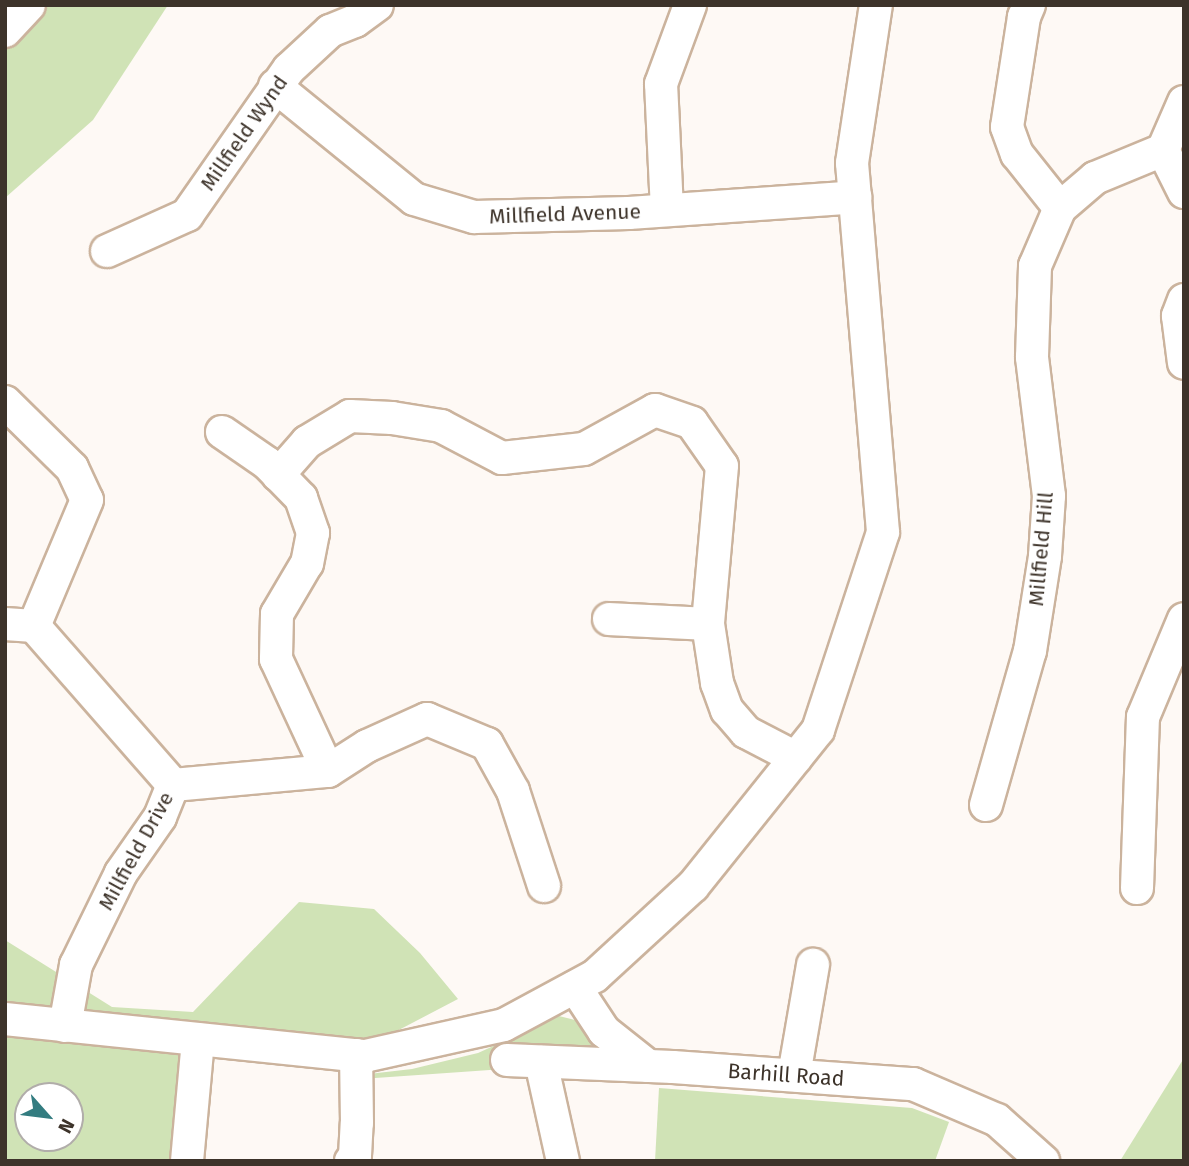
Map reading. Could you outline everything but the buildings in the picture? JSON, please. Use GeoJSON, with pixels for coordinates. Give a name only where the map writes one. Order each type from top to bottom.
{"type":"FeatureCollection","features":[{"type":"Feature","properties":{"kind":"street"},"geometry":{"type":"LineString","coordinates":[[5,30],[29,5]]}},
{"type":"Feature","properties":{"kind":"street","name":"Millfield Wynd"},"geometry":{"type":"LineString","coordinates":[[107,251],[187,215],[275,86],[309,48],[330,31],[355,21],[377,5]]}},
{"type":"Feature","properties":{"kind":"street"},"geometry":{"type":"LineString","coordinates":[[667,210],[661,84],[691,5]]}},
{"type":"Feature","properties":{"kind":"street"},"geometry":{"type":"LineString","coordinates":[[5,1019],[365,1056],[504,1025],[595,976],[693,886],[818,730],[883,532],[852,163],[876,5]]}},
{"type":"Feature","properties":{"kind":"street"},"geometry":{"type":"LineString","coordinates":[[1029,5],[1024,17],[1007,127],[1017,154],[1060,208]]}},
{"type":"Feature","properties":{"kind":"street","name":"Millfield Avenue"},"geometry":{"type":"LineString","coordinates":[[275,86],[414,199],[474,217],[667,210],[855,197]]}},
{"type":"Feature","properties":{"kind":"street"},"geometry":{"type":"LineString","coordinates":[[1184,102],[1163,149],[1184,192]]}},
{"type":"Feature","properties":{"kind":"street","name":"Millfield Hill"},"geometry":{"type":"LineString","coordinates":[[986,805],[1030,650],[1045,556],[1049,496],[1032,357],[1035,267],[1060,208],[1095,178],[1163,149]]}},
{"type":"Feature","properties":{"kind":"street"},"geometry":{"type":"LineString","coordinates":[[1184,300],[1178,316],[1184,363]]}},
{"type":"Feature","properties":{"kind":"street"},"geometry":{"type":"LineString","coordinates":[[5,402],[72,468],[87,500],[20,625]]}},
{"type":"Feature","properties":{"kind":"street"},"geometry":{"type":"LineString","coordinates":[[278,475],[307,442],[350,416],[392,418],[441,426],[502,458],[584,449],[655,410],[692,423],[722,466],[708,624],[717,684],[727,709],[746,732],[796,758]]}},
{"type":"Feature","properties":{"kind":"street"},"geometry":{"type":"LineString","coordinates":[[222,432],[267,463],[301,498],[313,533],[306,563],[277,614],[276,659],[328,771]]}},
{"type":"Feature","properties":{"kind":"street"},"geometry":{"type":"LineString","coordinates":[[1137,887],[1143,717],[1184,618]]}},
{"type":"Feature","properties":{"kind":"street"},"geometry":{"type":"LineString","coordinates":[[609,619],[708,624]]}},
{"type":"Feature","properties":{"kind":"street","name":"Millfield Drive"},"geometry":{"type":"LineString","coordinates":[[20,625],[173,785],[160,817],[121,873],[76,965],[65,1026]]}},
{"type":"Feature","properties":{"kind":"street"},"geometry":{"type":"LineString","coordinates":[[173,785],[328,771],[367,746],[428,719],[487,744],[513,791],[544,886]]}},
{"type":"Feature","properties":{"kind":"street"},"geometry":{"type":"LineString","coordinates":[[794,1075],[813,965]]}},
{"type":"Feature","properties":{"kind":"street"},"geometry":{"type":"LineString","coordinates":[[575,987],[604,1031],[648,1066]]}},
{"type":"Feature","properties":{"kind":"street"},"geometry":{"type":"LineString","coordinates":[[187,1161],[198,1039]]}},
{"type":"Feature","properties":{"kind":"street"},"geometry":{"type":"LineString","coordinates":[[351,1161],[355,1156],[357,1122],[356,1055]]}},
{"type":"Feature","properties":{"kind":"street","name":"Barhill Road"},"geometry":{"type":"LineString","coordinates":[[507,1060],[648,1066],[914,1084],[997,1120],[1043,1161]]}},
{"type":"Feature","properties":{"kind":"street"},"geometry":{"type":"LineString","coordinates":[[541,1062],[563,1161]]}},
{"type":"Feature","properties":{"kind":"green space"},"geometry":{"type":"Polygon","coordinates":[[[5,5],[168,5],[93,120],[5,198],[5,5]]]}},
{"type":"Feature","properties":{"kind":"green space"},"geometry":{"type":"Polygon","coordinates":[[[299,902],[374,909],[420,953],[458,999],[372,1044],[235,1032],[177,1087],[169,1161],[5,1161],[5,940],[112,1007],[193,1012],[299,902]]]}},
{"type":"Feature","properties":{"kind":"green space"},"geometry":{"type":"Polygon","coordinates":[[[559,1016],[583,1022],[595,1037],[590,1048],[504,1069],[361,1079],[360,1075],[412,1069],[478,1053],[559,1016]]]}},
{"type":"Feature","properties":{"kind":"green space"},"geometry":{"type":"Polygon","coordinates":[[[1184,1058],[1184,1161],[1120,1161],[1184,1058]]]}},
{"type":"Feature","properties":{"kind":"green space"},"geometry":{"type":"Polygon","coordinates":[[[659,1088],[912,1108],[949,1122],[935,1161],[655,1161],[659,1088]]]}}]}
